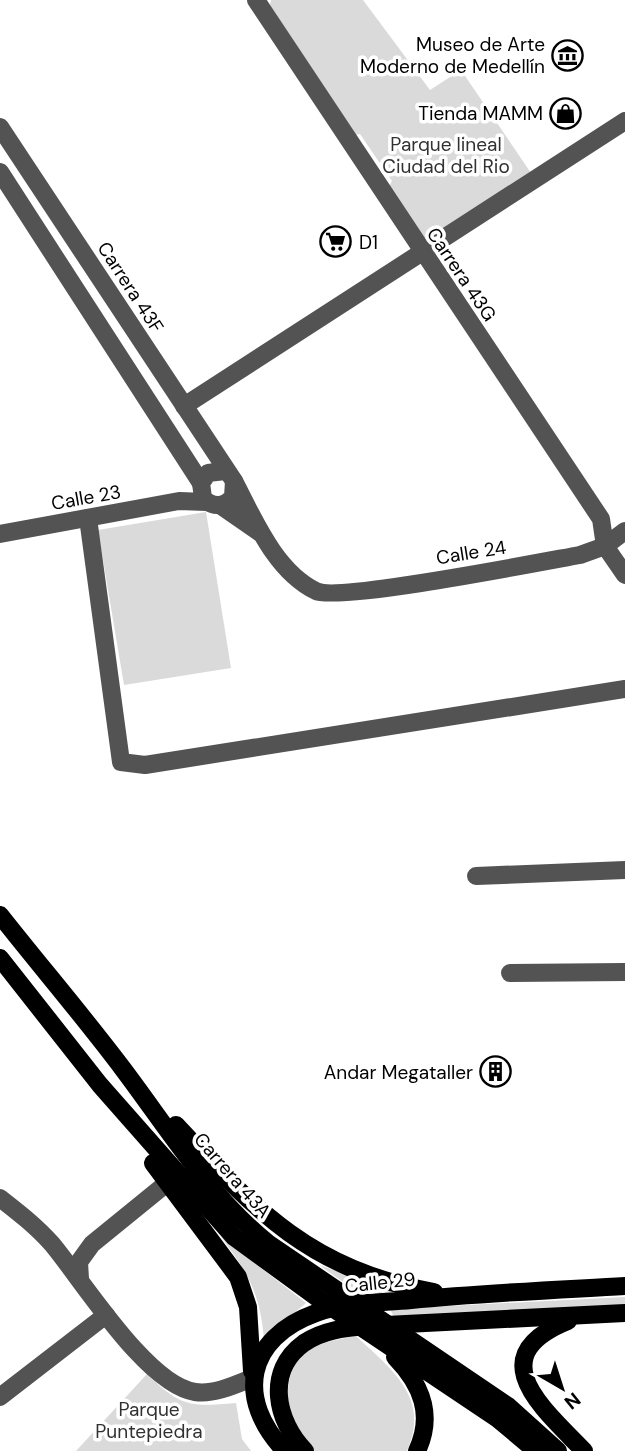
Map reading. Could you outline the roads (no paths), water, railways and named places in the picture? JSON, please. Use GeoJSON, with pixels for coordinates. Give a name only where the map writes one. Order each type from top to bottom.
{"type":"FeatureCollection","features":[{"type":"Feature","properties":{"kind":"main road","name":"Carrera 43A"},"geometry":{"type":"LineString","coordinates":[[0,915],[121,1067],[197,1170],[237,1215],[269,1244],[508,1406],[558,1451]]}},
{"type":"Feature","properties":{"kind":"main road","name":"Carrera 43A"},"geometry":{"type":"LineString","coordinates":[[0,958],[175,1183],[234,1237],[498,1419],[536,1451]]}},
{"type":"Feature","properties":{"kind":"main road"},"geometry":{"type":"LineString","coordinates":[[121,1067],[248,1203],[282,1231],[316,1251],[364,1272],[401,1284],[455,1296]]}},
{"type":"Feature","properties":{"kind":"main road"},"geometry":{"type":"LineString","coordinates":[[175,1183],[244,1289],[251,1329],[252,1378],[258,1410],[268,1430],[285,1451]]}},
{"type":"Feature","properties":{"kind":"main road","name":"Calle 29"},"geometry":{"type":"LineString","coordinates":[[252,1378],[269,1345],[289,1327],[316,1312],[455,1296],[625,1286]]}},
{"type":"Feature","properties":{"kind":"main road"},"geometry":{"type":"LineString","coordinates":[[305,1451],[282,1419],[278,1391],[287,1361],[304,1343],[315,1337],[346,1328],[366,1326],[625,1313]]}},
{"type":"Feature","properties":{"kind":"main road"},"geometry":{"type":"LineString","coordinates":[[582,1315],[551,1328],[532,1344],[525,1358],[524,1374],[532,1396],[584,1451]]}},
{"type":"Feature","properties":{"kind":"main road"},"geometry":{"type":"LineString","coordinates":[[374,1335],[410,1374],[425,1407],[424,1435],[417,1451]]}},
{"type":"Feature","properties":{"kind":"street","name":"Carrera 43G"},"geometry":{"type":"LineString","coordinates":[[256,0],[601,519],[605,546],[625,575]]}},
{"type":"Feature","properties":{"kind":"street"},"geometry":{"type":"LineString","coordinates":[[184,406],[625,121]]}},
{"type":"Feature","properties":{"kind":"street","name":"Carrera 43F"},"geometry":{"type":"LineString","coordinates":[[0,127],[230,476],[262,534],[301,582],[318,592]]}},
{"type":"Feature","properties":{"kind":"street","name":"Carrera 43F"},"geometry":{"type":"LineString","coordinates":[[0,172],[207,494],[262,534]]}},
{"type":"Feature","properties":{"kind":"street","name":"Calle 23"},"geometry":{"type":"LineString","coordinates":[[0,534],[207,494],[208,473],[230,476]]}},
{"type":"Feature","properties":{"kind":"street"},"geometry":{"type":"LineString","coordinates":[[207,494],[233,497],[230,476]]}},
{"type":"Feature","properties":{"kind":"street"},"geometry":{"type":"LineString","coordinates":[[88,518],[121,762],[145,765],[625,689]]}},
{"type":"Feature","properties":{"kind":"street","name":"Calle 24"},"geometry":{"type":"LineString","coordinates":[[318,592],[364,590],[580,555],[605,546],[625,531]]}},
{"type":"Feature","properties":{"kind":"street"},"geometry":{"type":"LineString","coordinates":[[476,876],[625,870]]}},
{"type":"Feature","properties":{"kind":"street"},"geometry":{"type":"LineString","coordinates":[[510,973],[625,972]]}},
{"type":"Feature","properties":{"kind":"street"},"geometry":{"type":"LineString","coordinates":[[80,1279],[79,1262],[92,1244],[175,1183]]}},
{"type":"Feature","properties":{"kind":"street"},"geometry":{"type":"LineString","coordinates":[[0,1198],[36,1227],[53,1245],[106,1315],[166,1378],[189,1390],[211,1391],[252,1378]]}},
{"type":"Feature","properties":{"kind":"street"},"geometry":{"type":"LineString","coordinates":[[53,1245],[66,1248],[92,1244]]}},
{"type":"Feature","properties":{"kind":"street"},"geometry":{"type":"LineString","coordinates":[[0,1397],[106,1315]]}},
{"type":"Feature","properties":{"kind":"place","name":"Museo de Arte Moderno de Medellín"},"geometry":{"type":"Point","coordinates":[568,55]}},
{"type":"Feature","properties":{"kind":"place","name":"Tienda MAMM"},"geometry":{"type":"Point","coordinates":[566,113]}},
{"type":"Feature","properties":{"kind":"place","name":"D1"},"geometry":{"type":"Point","coordinates":[336,242]}},
{"type":"Feature","properties":{"kind":"place","name":"Andar Megataller"},"geometry":{"type":"Point","coordinates":[496,1072]}},
{"type":"Feature","properties":{"kind":"park label","name":"Parque lineal Ciudad del Rio"},"geometry":{"type":"Point","coordinates":[446,155]}},
{"type":"Feature","properties":{"kind":"park label","name":"Parque Puntepiedra"},"geometry":{"type":"Point","coordinates":[149,1420]}}]}
